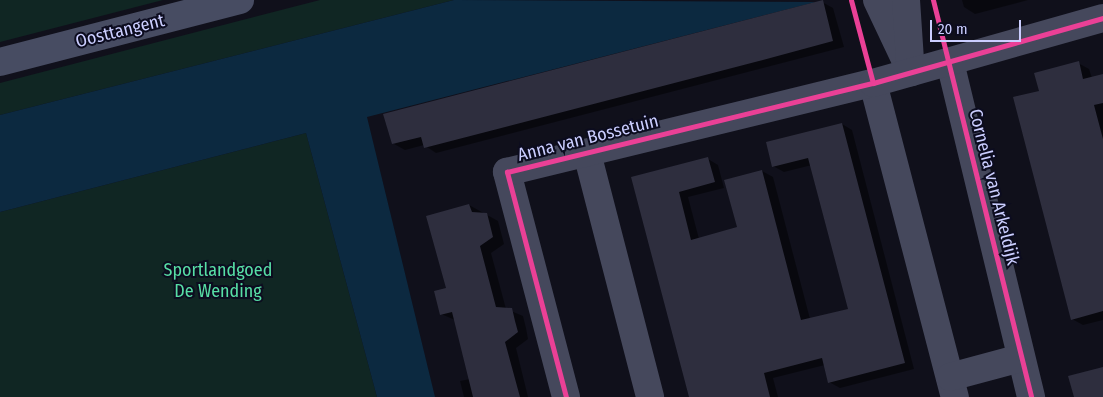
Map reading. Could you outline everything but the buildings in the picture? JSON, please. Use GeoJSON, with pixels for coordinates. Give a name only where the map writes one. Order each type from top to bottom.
{"type":"FeatureCollection","features":[{"type":"Feature","properties":{"kind":"main road","name":"Oosttangent"},"geometry":{"type":"LineString","coordinates":[[0,62],[240,0]]}},
{"type":"Feature","properties":{"kind":"street"},"geometry":{"type":"LineString","coordinates":[[877,0],[911,72]]}},
{"type":"Feature","properties":{"kind":"street"},"geometry":{"type":"LineString","coordinates":[[906,0],[911,72]]}},
{"type":"Feature","properties":{"kind":"street"},"geometry":{"type":"LineString","coordinates":[[1021,358],[952,387],[873,83],[1103,18]]}},
{"type":"Feature","properties":{"kind":"street","name":"Cornelia van Arkeldijk"},"geometry":{"type":"LineString","coordinates":[[950,62],[1031,397]]}},
{"type":"Feature","properties":{"kind":"street","name":"Anna van Bossetuin"},"geometry":{"type":"LineString","coordinates":[[566,397],[507,172],[873,83]]}},
{"type":"Feature","properties":{"kind":"street","name":"Anna van Bossetuin"},"geometry":{"type":"LineString","coordinates":[[587,153],[650,397]]}},
{"type":"Feature","properties":{"kind":"green space"},"geometry":{"type":"Polygon","coordinates":[[[0,0],[163,0],[0,42],[0,0]]]}},
{"type":"Feature","properties":{"kind":"green space"},"geometry":{"type":"Polygon","coordinates":[[[320,0],[454,0],[0,115],[0,83],[320,0]]]}},
{"type":"Feature","properties":{"kind":"green space","name":"Sportlandgoed De Wending"},"geometry":{"type":"Polygon","coordinates":[[[306,133],[377,397],[0,397],[0,212],[306,133]]]}},
{"type":"Feature","properties":{"kind":"water"},"geometry":{"type":"Polygon","coordinates":[[[454,0],[816,2],[367,117],[435,397],[377,397],[306,133],[0,212],[0,115],[454,0]]]}},
{"type":"Feature","properties":{"kind":"cycle path"},"geometry":{"type":"LineString","coordinates":[[851,0],[873,83]]}},
{"type":"Feature","properties":{"kind":"cycle path"},"geometry":{"type":"LineString","coordinates":[[933,0],[1031,397]]}},
{"type":"Feature","properties":{"kind":"cycle path"},"geometry":{"type":"LineString","coordinates":[[566,397],[507,172],[873,83],[1103,18]]}}]}
